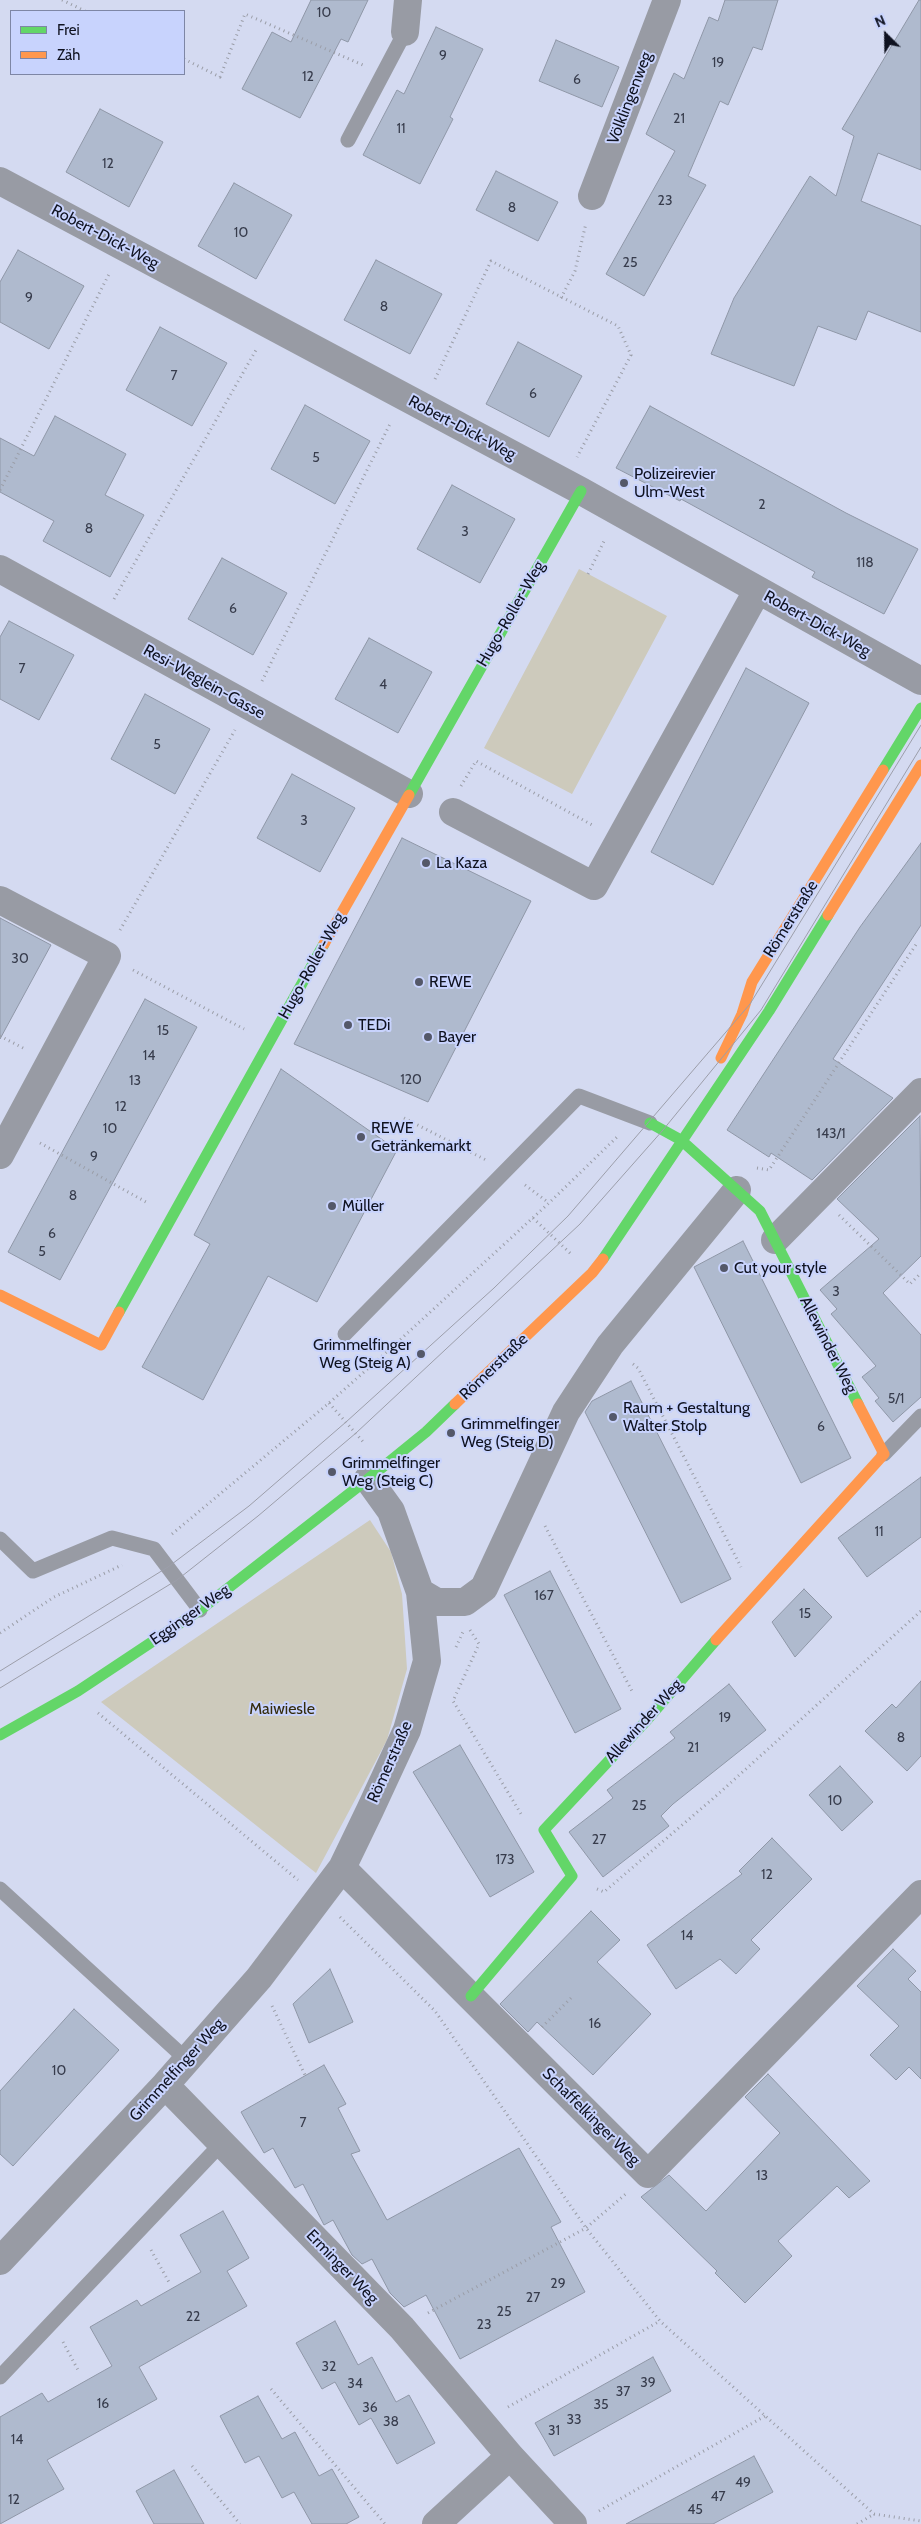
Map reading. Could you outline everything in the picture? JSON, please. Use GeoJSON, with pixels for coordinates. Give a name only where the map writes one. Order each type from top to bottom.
{"type":"FeatureCollection","features":[{"type":"Feature","properties":{"kind":"street"},"geometry":{"type":"LineString","coordinates":[[405,32],[408,0]]}},
{"type":"Feature","properties":{"kind":"street","name":"Völklingenweg"},"geometry":{"type":"LineString","coordinates":[[592,196],[667,0]]}},
{"type":"Feature","properties":{"kind":"street","name":"Robert-Dick-Weg"},"geometry":{"type":"LineString","coordinates":[[0,182],[572,487],[921,681]]}},
{"type":"Feature","properties":{"kind":"street","name":"Hugo-Roller-Weg"},"geometry":{"type":"LineString","coordinates":[[0,1296],[101,1345],[171,1215],[409,794],[572,487]]}},
{"type":"Feature","properties":{"kind":"street","name":"Resi-Weglein-Gasse"},"geometry":{"type":"LineString","coordinates":[[0,570],[409,794]]}},
{"type":"Feature","properties":{"kind":"street"},"geometry":{"type":"LineString","coordinates":[[455,803],[594,886],[757,591]]}},
{"type":"Feature","properties":{"kind":"street","name":"Römerstraße"},"geometry":{"type":"LineString","coordinates":[[681,1140],[742,1014],[752,982],[921,708]]}},
{"type":"Feature","properties":{"kind":"street","name":"Römerstraße"},"geometry":{"type":"LineString","coordinates":[[342,1868],[407,1730],[426,1661],[420,1592],[376,1472],[426,1432],[592,1273],[612,1248],[681,1140],[769,1011],[921,765]]}},
{"type":"Feature","properties":{"kind":"street"},"geometry":{"type":"LineString","coordinates":[[0,900],[107,956],[0,1155]]}},
{"type":"Feature","properties":{"kind":"street"},"geometry":{"type":"LineString","coordinates":[[775,1240],[921,1092]]}},
{"type":"Feature","properties":{"kind":"street"},"geometry":{"type":"LineString","coordinates":[[643,1121],[681,1140]]}},
{"type":"Feature","properties":{"kind":"street","name":"Allewinder Weg"},"geometry":{"type":"LineString","coordinates":[[544,1830],[647,1720],[755,1595],[884,1454],[743,1179],[681,1140]]}},
{"type":"Feature","properties":{"kind":"street"},"geometry":{"type":"LineString","coordinates":[[420,1592],[436,1602],[465,1602],[484,1588],[566,1412],[610,1345],[743,1179]]}},
{"type":"Feature","properties":{"kind":"street","name":"Egginger Weg"},"geometry":{"type":"LineString","coordinates":[[0,1735],[78,1691],[200,1610],[376,1472]]}},
{"type":"Feature","properties":{"kind":"street"},"geometry":{"type":"LineString","coordinates":[[471,1996],[572,1876],[544,1830]]}},
{"type":"Feature","properties":{"kind":"street","name":"Grimmelfinger Weg"},"geometry":{"type":"LineString","coordinates":[[0,2262],[188,2060],[259,1978],[342,1868]]}},
{"type":"Feature","properties":{"kind":"street","name":"Schaffelkinger Weg"},"geometry":{"type":"LineString","coordinates":[[342,1868],[648,2174],[921,1894]]}},
{"type":"Feature","properties":{"kind":"street","name":"Erminger Weg"},"geometry":{"type":"LineString","coordinates":[[164,2085],[402,2328],[510,2456],[584,2519]]}},
{"type":"Feature","properties":{"kind":"street"},"geometry":{"type":"LineString","coordinates":[[436,2524],[510,2456]]}},
{"type":"Feature","properties":{"kind":"lane"},"geometry":{"type":"LineString","coordinates":[[348,140],[405,32]]}},
{"type":"Feature","properties":{"kind":"lane"},"geometry":{"type":"LineString","coordinates":[[345,1334],[579,1096],[643,1121]]}},
{"type":"Feature","properties":{"kind":"lane","name":"Allewinder Weg"},"geometry":{"type":"LineString","coordinates":[[884,1454],[921,1416]]}},
{"type":"Feature","properties":{"kind":"lane"},"geometry":{"type":"LineString","coordinates":[[0,1538],[34,1571],[112,1538],[154,1549],[200,1610]]}},
{"type":"Feature","properties":{"kind":"lane"},"geometry":{"type":"LineString","coordinates":[[3,1897],[188,2060]]}},
{"type":"Feature","properties":{"kind":"lane"},"geometry":{"type":"LineString","coordinates":[[0,2377],[222,2143]]}},
{"type":"Feature","properties":{"kind":"path"},"geometry":{"type":"LineString","coordinates":[[62,0],[83,10]]}},
{"type":"Feature","properties":{"kind":"path"},"geometry":{"type":"LineString","coordinates":[[185,60],[220,77],[245,14],[382,73]]}},
{"type":"Feature","properties":{"kind":"path"},"geometry":{"type":"LineString","coordinates":[[560,298],[575,271],[592,196]]}},
{"type":"Feature","properties":{"kind":"path"},"geometry":{"type":"LineString","coordinates":[[0,490],[123,247]]}},
{"type":"Feature","properties":{"kind":"path"},"geometry":{"type":"LineString","coordinates":[[122,926],[249,706],[412,402],[491,261],[618,326],[631,355],[572,487]]}},
{"type":"Feature","properties":{"kind":"path"},"geometry":{"type":"LineString","coordinates":[[100,624],[270,326]]}},
{"type":"Feature","properties":{"kind":"path"},"geometry":{"type":"LineString","coordinates":[[588,574],[607,535]]}},
{"type":"Feature","properties":{"kind":"path"},"geometry":{"type":"LineString","coordinates":[[455,803],[476,761],[619,840]]}},
{"type":"Feature","properties":{"kind":"path"},"geometry":{"type":"LineString","coordinates":[[743,1179],[769,1170],[917,943]]}},
{"type":"Feature","properties":{"kind":"path"},"geometry":{"type":"LineString","coordinates":[[107,956],[268,1043]]}},
{"type":"Feature","properties":{"kind":"path"},"geometry":{"type":"LineString","coordinates":[[404,1118],[430,1131]]}},
{"type":"Feature","properties":{"kind":"path"},"geometry":{"type":"LineString","coordinates":[[0,1633],[54,1596],[154,1549],[329,1403],[549,1203],[643,1121]]}},
{"type":"Feature","properties":{"kind":"path"},"geometry":{"type":"LineString","coordinates":[[14,1129],[171,1215]]}},
{"type":"Feature","properties":{"kind":"path"},"geometry":{"type":"LineString","coordinates":[[540,1195],[549,1203]]}},
{"type":"Feature","properties":{"kind":"path"},"geometry":{"type":"LineString","coordinates":[[819,1196],[910,1284],[921,1273]]}},
{"type":"Feature","properties":{"kind":"path"},"geometry":{"type":"LineString","coordinates":[[533,1218],[592,1273]]}},
{"type":"Feature","properties":{"kind":"path"},"geometry":{"type":"LineString","coordinates":[[638,1368],[755,1595]]}},
{"type":"Feature","properties":{"kind":"path"},"geometry":{"type":"LineString","coordinates":[[329,1403],[376,1472]]}},
{"type":"Feature","properties":{"kind":"path"},"geometry":{"type":"LineString","coordinates":[[545,1526],[647,1720]]}},
{"type":"Feature","properties":{"kind":"path"},"geometry":{"type":"LineString","coordinates":[[572,1876],[604,1892],[716,1796],[921,1611]]}},
{"type":"Feature","properties":{"kind":"path"},"geometry":{"type":"LineString","coordinates":[[466,1625],[479,1644],[452,1701],[523,1817],[544,1830]]}},
{"type":"Feature","properties":{"kind":"path"},"geometry":{"type":"LineString","coordinates":[[95,1710],[320,1898],[435,2011],[586,2228],[660,2321],[874,2514],[921,2521]]}},
{"type":"Feature","properties":{"kind":"path"},"geometry":{"type":"LineString","coordinates":[[259,1978],[305,2075]]}},
{"type":"Feature","properties":{"kind":"path"},"geometry":{"type":"LineString","coordinates":[[522,2047],[572,1997]]}},
{"type":"Feature","properties":{"kind":"path"},"geometry":{"type":"LineString","coordinates":[[402,2328],[586,2228],[648,2174]]}},
{"type":"Feature","properties":{"kind":"path"},"geometry":{"type":"LineString","coordinates":[[139,2230],[170,2284]]}},
{"type":"Feature","properties":{"kind":"path"},"geometry":{"type":"LineString","coordinates":[[481,2422],[660,2321]]}},
{"type":"Feature","properties":{"kind":"path"},"geometry":{"type":"LineString","coordinates":[[271,2389],[385,2524]]}},
{"type":"Feature","properties":{"kind":"path"},"geometry":{"type":"LineString","coordinates":[[584,2519],[764,2416]]}},
{"type":"Feature","properties":{"kind":"path"},"geometry":{"type":"LineString","coordinates":[[192,2466],[240,2524]]}},
{"type":"Feature","properties":{"kind":"path"},"geometry":{"type":"LineString","coordinates":[[857,2524],[874,2514]]}},
{"type":"Feature","properties":{"kind":"green space"},"geometry":{"type":"Polygon","coordinates":[[[579,569],[667,616],[572,794],[484,748],[579,569]]]}},
{"type":"Feature","properties":{"kind":"green space","name":"Maiwiesle"},"geometry":{"type":"Polygon","coordinates":[[[370,1520],[391,1552],[402,1594],[407,1669],[387,1740],[316,1873],[101,1702],[370,1520]]]}},
{"type":"Feature","properties":{"kind":"building"},"geometry":{"type":"Polygon","coordinates":[[[311,0],[368,0],[348,42],[341,39],[300,118],[242,89],[272,32],[291,42],[311,0]]]}},
{"type":"Feature","properties":{"kind":"building"},"geometry":{"type":"Polygon","coordinates":[[[725,0],[778,0],[762,50],[753,47],[728,105],[720,101],[688,176],[706,185],[644,296],[606,274],[675,151],[646,134],[674,73],[684,79],[709,17],[718,21],[725,0]]]}},
{"type":"Feature","properties":{"kind":"building"},"geometry":{"type":"Polygon","coordinates":[[[919,0],[921,0],[921,170],[878,153],[861,201],[921,226],[921,332],[868,311],[856,340],[818,326],[794,386],[711,354],[734,298],[810,176],[836,196],[854,136],[842,129],[919,0]]]}},
{"type":"Feature","properties":{"kind":"building"},"geometry":{"type":"Polygon","coordinates":[[[436,27],[483,49],[450,117],[453,119],[420,184],[363,155],[397,90],[404,94],[436,27]]]}},
{"type":"Feature","properties":{"kind":"building"},"geometry":{"type":"Polygon","coordinates":[[[556,40],[619,67],[602,107],[539,81],[556,40]]]}},
{"type":"Feature","properties":{"kind":"building"},"geometry":{"type":"Polygon","coordinates":[[[100,109],[163,142],[129,207],[66,172],[100,109]]]}},
{"type":"Feature","properties":{"kind":"building"},"geometry":{"type":"Polygon","coordinates":[[[496,171],[558,202],[538,241],[476,210],[496,171]]]}},
{"type":"Feature","properties":{"kind":"building"},"geometry":{"type":"Polygon","coordinates":[[[234,183],[292,215],[256,279],[198,246],[234,183]]]}},
{"type":"Feature","properties":{"kind":"building"},"geometry":{"type":"Polygon","coordinates":[[[18,250],[84,286],[49,349],[0,322],[0,282],[18,250]]]}},
{"type":"Feature","properties":{"kind":"building"},"geometry":{"type":"Polygon","coordinates":[[[376,260],[442,294],[410,354],[344,320],[376,260]]]}},
{"type":"Feature","properties":{"kind":"building"},"geometry":{"type":"Polygon","coordinates":[[[160,327],[227,363],[192,426],[126,390],[160,327]]]}},
{"type":"Feature","properties":{"kind":"building"},"geometry":{"type":"Polygon","coordinates":[[[518,342],[582,376],[549,437],[486,404],[518,342]]]}},
{"type":"Feature","properties":{"kind":"building"},"geometry":{"type":"Polygon","coordinates":[[[305,405],[370,441],[335,504],[271,469],[305,405]]]}},
{"type":"Feature","properties":{"kind":"building"},"geometry":{"type":"Polygon","coordinates":[[[650,406],[846,513],[918,549],[884,614],[812,577],[815,572],[681,499],[680,501],[616,468],[650,406]]]}},
{"type":"Feature","properties":{"kind":"building"},"geometry":{"type":"Polygon","coordinates":[[[55,416],[126,454],[105,495],[144,515],[110,577],[43,541],[54,521],[0,492],[0,438],[34,456],[55,416]]]}},
{"type":"Feature","properties":{"kind":"building"},"geometry":{"type":"Polygon","coordinates":[[[452,485],[515,519],[480,583],[417,549],[452,485]]]}},
{"type":"Feature","properties":{"kind":"building"},"geometry":{"type":"Polygon","coordinates":[[[222,558],[287,593],[253,655],[188,619],[222,558]]]}},
{"type":"Feature","properties":{"kind":"building"},"geometry":{"type":"Polygon","coordinates":[[[9,621],[74,655],[39,720],[0,699],[0,637],[9,621]]]}},
{"type":"Feature","properties":{"kind":"building"},"geometry":{"type":"Polygon","coordinates":[[[369,638],[432,672],[398,733],[335,699],[369,638]]]}},
{"type":"Feature","properties":{"kind":"building"},"geometry":{"type":"Polygon","coordinates":[[[746,668],[809,703],[713,885],[651,852],[746,668]]]}},
{"type":"Feature","properties":{"kind":"building"},"geometry":{"type":"Polygon","coordinates":[[[145,694],[210,729],[175,794],[111,759],[145,694]]]}},
{"type":"Feature","properties":{"kind":"building"},"geometry":{"type":"Polygon","coordinates":[[[292,774],[355,808],[320,872],[257,838],[292,774]]]}},
{"type":"Feature","properties":{"kind":"building"},"geometry":{"type":"Polygon","coordinates":[[[402,838],[531,901],[428,1102],[294,1044],[402,838]]]}},
{"type":"Feature","properties":{"kind":"building"},"geometry":{"type":"Polygon","coordinates":[[[921,843],[921,925],[833,1059],[893,1098],[812,1180],[771,1153],[769,1157],[727,1130],[860,927],[921,843]]]}},
{"type":"Feature","properties":{"kind":"building"},"geometry":{"type":"Polygon","coordinates":[[[0,918],[51,945],[0,1039],[0,918]]]}},
{"type":"Feature","properties":{"kind":"building"},"geometry":{"type":"Polygon","coordinates":[[[145,999],[197,1027],[60,1280],[8,1252],[145,999]]]}},
{"type":"Feature","properties":{"kind":"building"},"geometry":{"type":"Polygon","coordinates":[[[281,1069],[397,1150],[317,1302],[268,1276],[203,1400],[142,1367],[210,1244],[194,1235],[281,1069]]]}},
{"type":"Feature","properties":{"kind":"building"},"geometry":{"type":"Polygon","coordinates":[[[920,1116],[921,1256],[883,1293],[921,1335],[921,1397],[893,1422],[875,1401],[879,1398],[862,1377],[876,1366],[831,1314],[837,1309],[820,1290],[879,1239],[837,1199],[920,1116]]]}},
{"type":"Feature","properties":{"kind":"building"},"geometry":{"type":"Polygon","coordinates":[[[743,1241],[851,1458],[801,1483],[694,1267],[743,1241]]]}},
{"type":"Feature","properties":{"kind":"building"},"geometry":{"type":"Polygon","coordinates":[[[631,1381],[731,1579],[681,1603],[585,1412],[592,1401],[631,1381]]]}},
{"type":"Feature","properties":{"kind":"building"},"geometry":{"type":"Polygon","coordinates":[[[921,1477],[921,1537],[867,1577],[838,1538],[921,1477]]]}},
{"type":"Feature","properties":{"kind":"building"},"geometry":{"type":"Polygon","coordinates":[[[550,1571],[621,1709],[575,1733],[504,1595],[550,1571]]]}},
{"type":"Feature","properties":{"kind":"building"},"geometry":{"type":"Polygon","coordinates":[[[804,1589],[832,1617],[795,1657],[772,1622],[804,1589]]]}},
{"type":"Feature","properties":{"kind":"building"},"geometry":{"type":"Polygon","coordinates":[[[921,1681],[921,1756],[907,1771],[865,1731],[892,1704],[896,1708],[921,1681]]]}},
{"type":"Feature","properties":{"kind":"building"},"geometry":{"type":"Polygon","coordinates":[[[729,1684],[766,1730],[673,1804],[661,1816],[669,1826],[603,1877],[569,1832],[613,1798],[607,1790],[675,1738],[670,1732],[729,1684]]]}},
{"type":"Feature","properties":{"kind":"building"},"geometry":{"type":"Polygon","coordinates":[[[460,1745],[534,1872],[490,1897],[413,1772],[460,1745]]]}},
{"type":"Feature","properties":{"kind":"building"},"geometry":{"type":"Polygon","coordinates":[[[840,1766],[873,1802],[842,1831],[809,1795],[840,1766]]]}},
{"type":"Feature","properties":{"kind":"building"},"geometry":{"type":"Polygon","coordinates":[[[772,1838],[812,1879],[751,1940],[760,1949],[736,1974],[720,1959],[676,1989],[647,1945],[742,1874],[739,1871],[772,1838]]]}},
{"type":"Feature","properties":{"kind":"building"},"geometry":{"type":"Polygon","coordinates":[[[591,1911],[620,1940],[597,1962],[651,2014],[593,2075],[537,2022],[528,2032],[500,2004],[591,1911]]]}},
{"type":"Feature","properties":{"kind":"building"},"geometry":{"type":"Polygon","coordinates":[[[893,1949],[916,1971],[908,1979],[921,1992],[921,2079],[909,2067],[896,2080],[870,2055],[899,2026],[857,1986],[893,1949]]]}},
{"type":"Feature","properties":{"kind":"building"},"geometry":{"type":"Polygon","coordinates":[[[330,1969],[353,2022],[309,2043],[293,2004],[330,1969]]]}},
{"type":"Feature","properties":{"kind":"building"},"geometry":{"type":"Polygon","coordinates":[[[74,2009],[119,2050],[13,2166],[0,2154],[0,2091],[74,2009]]]}},
{"type":"Feature","properties":{"kind":"building"},"geometry":{"type":"Polygon","coordinates":[[[324,2065],[346,2104],[338,2108],[360,2151],[351,2154],[387,2220],[519,2148],[561,2222],[551,2227],[585,2292],[460,2359],[426,2295],[404,2307],[390,2293],[372,2259],[362,2264],[352,2255],[333,2220],[324,2225],[303,2184],[295,2188],[273,2148],[264,2153],[241,2112],[324,2065]]]}},
{"type":"Feature","properties":{"kind":"building"},"geometry":{"type":"Polygon","coordinates":[[[768,2074],[870,2181],[849,2198],[837,2186],[778,2241],[792,2256],[745,2303],[715,2273],[717,2271],[641,2197],[669,2175],[706,2211],[780,2133],[745,2097],[768,2074]]]}},
{"type":"Feature","properties":{"kind":"building"},"geometry":{"type":"Polygon","coordinates":[[[223,2211],[249,2258],[227,2271],[247,2306],[139,2367],[157,2399],[47,2460],[64,2489],[0,2524],[0,2417],[42,2393],[48,2402],[112,2366],[90,2327],[137,2300],[141,2306],[201,2272],[180,2235],[223,2211]]]}},
{"type":"Feature","properties":{"kind":"building"},"geometry":{"type":"Polygon","coordinates":[[[335,2321],[358,2365],[372,2357],[396,2402],[409,2395],[435,2443],[397,2464],[371,2418],[359,2425],[335,2382],[322,2389],[296,2343],[335,2321]]]}},
{"type":"Feature","properties":{"kind":"building"},"geometry":{"type":"Polygon","coordinates":[[[653,2357],[671,2391],[554,2456],[535,2423],[653,2357]]]}},
{"type":"Feature","properties":{"kind":"building"},"geometry":{"type":"Polygon","coordinates":[[[258,2396],[282,2439],[295,2432],[319,2476],[332,2469],[359,2517],[346,2524],[312,2524],[294,2492],[282,2498],[259,2456],[245,2463],[220,2416],[258,2396]]]}},
{"type":"Feature","properties":{"kind":"building"},"geometry":{"type":"Polygon","coordinates":[[[754,2456],[773,2492],[713,2524],[626,2524],[754,2456]]]}},
{"type":"Feature","properties":{"kind":"building"},"geometry":{"type":"Polygon","coordinates":[[[174,2470],[204,2524],[154,2524],[136,2491],[174,2470]]]}},
{"type":"Feature","properties":{"kind":"tram line"},"geometry":{"type":"LineString","coordinates":[[0,1671],[168,1567],[249,1506],[346,1422],[494,1288],[568,1216],[750,1004],[921,725]]}},
{"type":"Feature","properties":{"kind":"tram line"},"geometry":{"type":"LineString","coordinates":[[0,1688],[177,1580],[258,1516],[356,1433],[580,1224],[663,1130],[761,1010],[921,747]]}},
{"type":"Feature","properties":{"kind":"traffic: fast"},"geometry":{"type":"LineString","coordinates":[[409,795],[581,491]]}},
{"type":"Feature","properties":{"kind":"traffic: fast"},"geometry":{"type":"LineString","coordinates":[[883,770],[921,708]]}},
{"type":"Feature","properties":{"kind":"traffic: fast"},"geometry":{"type":"LineString","coordinates":[[603,1259],[769,1011],[828,915]]}},
{"type":"Feature","properties":{"kind":"traffic: fast"},"geometry":{"type":"LineString","coordinates":[[119,1312],[324,944]]}},
{"type":"Feature","properties":{"kind":"traffic: fast"},"geometry":{"type":"LineString","coordinates":[[650,1123],[681,1140],[760,1211],[858,1404]]}},
{"type":"Feature","properties":{"kind":"traffic: fast"},"geometry":{"type":"LineString","coordinates":[[0,1735],[78,1691],[200,1610],[368,1479],[426,1432],[455,1404]]}},
{"type":"Feature","properties":{"kind":"traffic: fast"},"geometry":{"type":"LineString","coordinates":[[471,1996],[572,1876],[544,1830],[647,1720],[716,1640]]}},
{"type":"Feature","properties":{"kind":"traffic: slow"},"geometry":{"type":"LineString","coordinates":[[828,915],[921,765]]}},
{"type":"Feature","properties":{"kind":"traffic: slow"},"geometry":{"type":"LineString","coordinates":[[721,1058],[742,1014],[752,982],[883,770]]}},
{"type":"Feature","properties":{"kind":"traffic: slow"},"geometry":{"type":"LineString","coordinates":[[324,944],[409,795]]}},
{"type":"Feature","properties":{"kind":"traffic: slow"},"geometry":{"type":"LineString","coordinates":[[455,1404],[592,1273],[603,1259]]}},
{"type":"Feature","properties":{"kind":"traffic: slow"},"geometry":{"type":"LineString","coordinates":[[0,1295],[101,1345],[119,1312]]}},
{"type":"Feature","properties":{"kind":"traffic: slow"},"geometry":{"type":"LineString","coordinates":[[716,1640],[884,1454],[858,1404]]}},
{"type":"Feature","properties":{"kind":"place","name":"Polizeirevier Ulm-West"},"geometry":{"type":"Point","coordinates":[624,483]}},
{"type":"Feature","properties":{"kind":"place","name":"La Kaza"},"geometry":{"type":"Point","coordinates":[426,863]}},
{"type":"Feature","properties":{"kind":"place","name":"REWE"},"geometry":{"type":"Point","coordinates":[419,982]}},
{"type":"Feature","properties":{"kind":"place","name":"TEDi"},"geometry":{"type":"Point","coordinates":[348,1025]}},
{"type":"Feature","properties":{"kind":"place","name":"Bayer"},"geometry":{"type":"Point","coordinates":[428,1037]}},
{"type":"Feature","properties":{"kind":"place","name":"REWE Getränkemarkt"},"geometry":{"type":"Point","coordinates":[361,1137]}},
{"type":"Feature","properties":{"kind":"place","name":"Müller"},"geometry":{"type":"Point","coordinates":[332,1206]}},
{"type":"Feature","properties":{"kind":"place","name":"Cut your style"},"geometry":{"type":"Point","coordinates":[724,1268]}},
{"type":"Feature","properties":{"kind":"place","name":"Grimmelfinger Weg (Steig A)"},"geometry":{"type":"Point","coordinates":[421,1354]}},
{"type":"Feature","properties":{"kind":"place","name":"Raum + Gestaltung Walter Stolp"},"geometry":{"type":"Point","coordinates":[613,1417]}},
{"type":"Feature","properties":{"kind":"place","name":"Grimmelfinger Weg (Steig D)"},"geometry":{"type":"Point","coordinates":[451,1433]}},
{"type":"Feature","properties":{"kind":"place","name":"Grimmelfinger Weg (Steig C)"},"geometry":{"type":"Point","coordinates":[332,1472]}}]}
